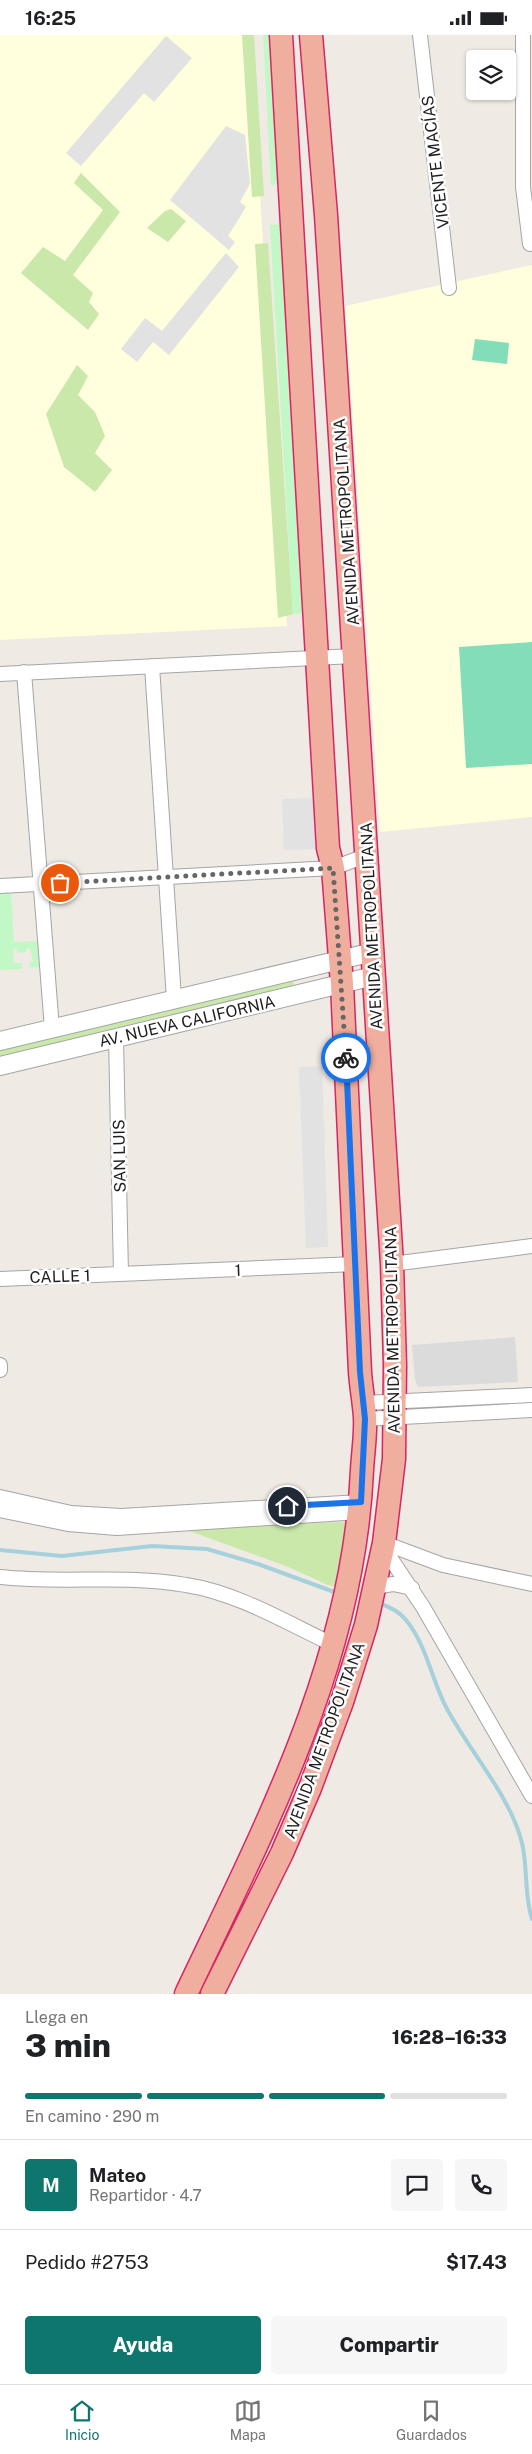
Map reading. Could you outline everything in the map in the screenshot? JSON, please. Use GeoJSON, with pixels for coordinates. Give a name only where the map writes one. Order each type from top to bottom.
{"type":"FeatureCollection","features":[{"type":"Feature","properties":{"kind":"highway"},"geometry":{"type":"LineString","coordinates":[[186,1994],[269,1817],[319,1695],[349,1586],[361,1507],[365,1411],[360,1372],[342,984],[333,868],[328,847],[281,35]]}},
{"type":"Feature","properties":{"kind":"highway","name":"AVENIDA METROPOLITANA"},"geometry":{"type":"LineString","coordinates":[[212,1994],[282,1853],[310,1788],[342,1702],[366,1625],[374,1590],[383,1545],[394,1459],[392,1264],[368,855],[326,215],[311,35]]}},
{"type":"Feature","properties":{"kind":"highway"},"geometry":{"type":"LineString","coordinates":[[202,1960],[224,1971]]}},
{"type":"Feature","properties":{"kind":"street","name":"VICENTE MACÍAS"},"geometry":{"type":"LineString","coordinates":[[420,35],[450,288]]}},
{"type":"Feature","properties":{"kind":"street"},"geometry":{"type":"LineString","coordinates":[[523,35],[530,244]]}},
{"type":"Feature","properties":{"kind":"street"},"geometry":{"type":"LineString","coordinates":[[0,674],[354,656]]}},
{"type":"Feature","properties":{"kind":"street"},"geometry":{"type":"LineString","coordinates":[[152,666],[174,999]]}},
{"type":"Feature","properties":{"kind":"street"},"geometry":{"type":"LineString","coordinates":[[24,672],[52,1029]]}},
{"type":"Feature","properties":{"kind":"street"},"geometry":{"type":"LineString","coordinates":[[0,886],[333,868],[368,855]]}},
{"type":"Feature","properties":{"kind":"street","name":"AV. NUEVA CALIFORNIA"},"geometry":{"type":"LineString","coordinates":[[0,1041],[373,951]]}},
{"type":"Feature","properties":{"kind":"street","name":"AV. NUEVA CALIFORNIA"},"geometry":{"type":"LineString","coordinates":[[0,1066],[374,976]]}},
{"type":"Feature","properties":{"kind":"street","name":"SAN LUIS"},"geometry":{"type":"LineString","coordinates":[[116,1038],[121,1274]]}},
{"type":"Feature","properties":{"kind":"street"},"geometry":{"type":"LineString","coordinates":[[392,1264],[532,1247]]}},
{"type":"Feature","properties":{"kind":"street","name":"1"},"geometry":{"type":"LineString","coordinates":[[121,1274],[356,1264]]}},
{"type":"Feature","properties":{"kind":"street","name":"CALLE 1"},"geometry":{"type":"LineString","coordinates":[[0,1279],[121,1274]]}},
{"type":"Feature","properties":{"kind":"street"},"geometry":{"type":"LineString","coordinates":[[0,1365],[0,1370]]}},
{"type":"Feature","properties":{"kind":"street"},"geometry":{"type":"LineString","coordinates":[[395,1411],[532,1395]]}},
{"type":"Feature","properties":{"kind":"street"},"geometry":{"type":"LineString","coordinates":[[365,1411],[532,1410]]}},
{"type":"Feature","properties":{"kind":"street"},"geometry":{"type":"LineString","coordinates":[[0,1497],[71,1513],[121,1516],[361,1507]]}},
{"type":"Feature","properties":{"kind":"street"},"geometry":{"type":"LineString","coordinates":[[0,1510],[74,1525],[117,1527],[361,1507]]}},
{"type":"Feature","properties":{"kind":"street"},"geometry":{"type":"LineString","coordinates":[[383,1545],[443,1565],[532,1584]]}},
{"type":"Feature","properties":{"kind":"street"},"geometry":{"type":"LineString","coordinates":[[383,1545],[412,1588],[532,1796]]}},
{"type":"Feature","properties":{"kind":"street"},"geometry":{"type":"LineString","coordinates":[[0,1577],[42,1581],[157,1581],[186,1585],[234,1598],[334,1645]]}},
{"type":"Feature","properties":{"kind":"street"},"geometry":{"type":"LineString","coordinates":[[374,1590],[393,1584],[412,1588]]}},
{"type":"Feature","properties":{"kind":"shaded area"},"geometry":{"type":"Polygon","coordinates":[[[0,35],[250,35],[287,626],[0,640],[0,35]]]}},
{"type":"Feature","properties":{"kind":"shaded area"},"geometry":{"type":"Polygon","coordinates":[[[166,36],[192,58],[154,102],[144,93],[81,166],[66,153],[166,36]]]}},
{"type":"Feature","properties":{"kind":"shaded area"},"geometry":{"type":"Polygon","coordinates":[[[226,126],[245,135],[250,184],[240,202],[246,207],[228,236],[235,242],[229,250],[170,200],[226,126]]]}},
{"type":"Feature","properties":{"kind":"shaded area"},"geometry":{"type":"Polygon","coordinates":[[[226,253],[239,267],[169,355],[153,342],[137,362],[121,349],[145,318],[162,331],[226,253]]]}},
{"type":"Feature","properties":{"kind":"shaded area"},"geometry":{"type":"Polygon","coordinates":[[[532,265],[532,817],[380,832],[345,306],[532,265]]]}},
{"type":"Feature","properties":{"kind":"shaded area"},"geometry":{"type":"Polygon","coordinates":[[[315,798],[317,849],[284,850],[282,799],[315,798]]]}},
{"type":"Feature","properties":{"kind":"shaded area"},"geometry":{"type":"Polygon","coordinates":[[[322,1066],[328,1247],[306,1248],[299,1067],[322,1066]]]}},
{"type":"Feature","properties":{"kind":"shaded area"},"geometry":{"type":"Polygon","coordinates":[[[515,1337],[518,1382],[418,1387],[415,1380],[412,1345],[515,1337]]]}},
{"type":"Feature","properties":{"kind":"green space"},"geometry":{"type":"Polygon","coordinates":[[[242,35],[254,35],[264,196],[252,197],[242,35]]]}},
{"type":"Feature","properties":{"kind":"green space"},"geometry":{"type":"Polygon","coordinates":[[[263,35],[273,35],[281,184],[271,185],[263,35]]]}},
{"type":"Feature","properties":{"kind":"green space"},"geometry":{"type":"Polygon","coordinates":[[[81,173],[120,212],[73,275],[93,293],[89,302],[99,314],[88,330],[21,273],[43,247],[65,261],[103,210],[74,183],[81,173]]]}},
{"type":"Feature","properties":{"kind":"green space"},"geometry":{"type":"Polygon","coordinates":[[[171,209],[186,221],[168,242],[147,228],[165,211],[171,209]]]}},
{"type":"Feature","properties":{"kind":"green space"},"geometry":{"type":"Polygon","coordinates":[[[283,224],[306,613],[293,614],[270,225],[283,224]]]}},
{"type":"Feature","properties":{"kind":"green space"},"geometry":{"type":"Polygon","coordinates":[[[268,243],[293,614],[278,618],[255,244],[268,243]]]}},
{"type":"Feature","properties":{"kind":"green space"},"geometry":{"type":"Polygon","coordinates":[[[475,339],[509,343],[507,364],[472,360],[475,339]]]}},
{"type":"Feature","properties":{"kind":"green space"},"geometry":{"type":"Polygon","coordinates":[[[77,365],[88,376],[78,395],[95,412],[105,436],[95,453],[112,470],[95,492],[64,467],[46,414],[77,365]]]}},
{"type":"Feature","properties":{"kind":"green space"},"geometry":{"type":"Polygon","coordinates":[[[532,642],[532,764],[466,768],[459,647],[532,642]]]}},
{"type":"Feature","properties":{"kind":"green space"},"geometry":{"type":"Polygon","coordinates":[[[0,889],[11,889],[14,942],[40,941],[43,968],[30,967],[29,963],[33,962],[30,948],[26,949],[26,952],[18,953],[16,948],[13,949],[14,963],[22,963],[22,969],[0,970],[0,889]]]}},
{"type":"Feature","properties":{"kind":"green space"},"geometry":{"type":"Polygon","coordinates":[[[293,980],[294,986],[0,1058],[0,1051],[293,980]]]}},
{"type":"Feature","properties":{"kind":"green space"},"geometry":{"type":"Polygon","coordinates":[[[346,1522],[339,1587],[328,1585],[286,1566],[181,1528],[346,1522]]]}},
{"type":"Feature","properties":{"kind":"waterway"},"geometry":{"type":"LineString","coordinates":[[0,1550],[62,1556],[152,1546],[207,1549],[258,1564],[337,1593]]}},
{"type":"Feature","properties":{"kind":"waterway"},"geometry":{"type":"LineString","coordinates":[[378,1603],[400,1614],[413,1630],[455,1724],[499,1790],[508,1808],[522,1843],[528,1901],[532,1919]]}},
{"type":"Feature","properties":{"kind":"way so far"},"geometry":{"type":"LineString","coordinates":[[60,883],[333,868],[346,1058]]}},
{"type":"Feature","properties":{"kind":"route"},"geometry":{"type":"LineString","coordinates":[[287,1506],[361,1502],[365,1419],[360,1372],[346,1058]]}}]}
